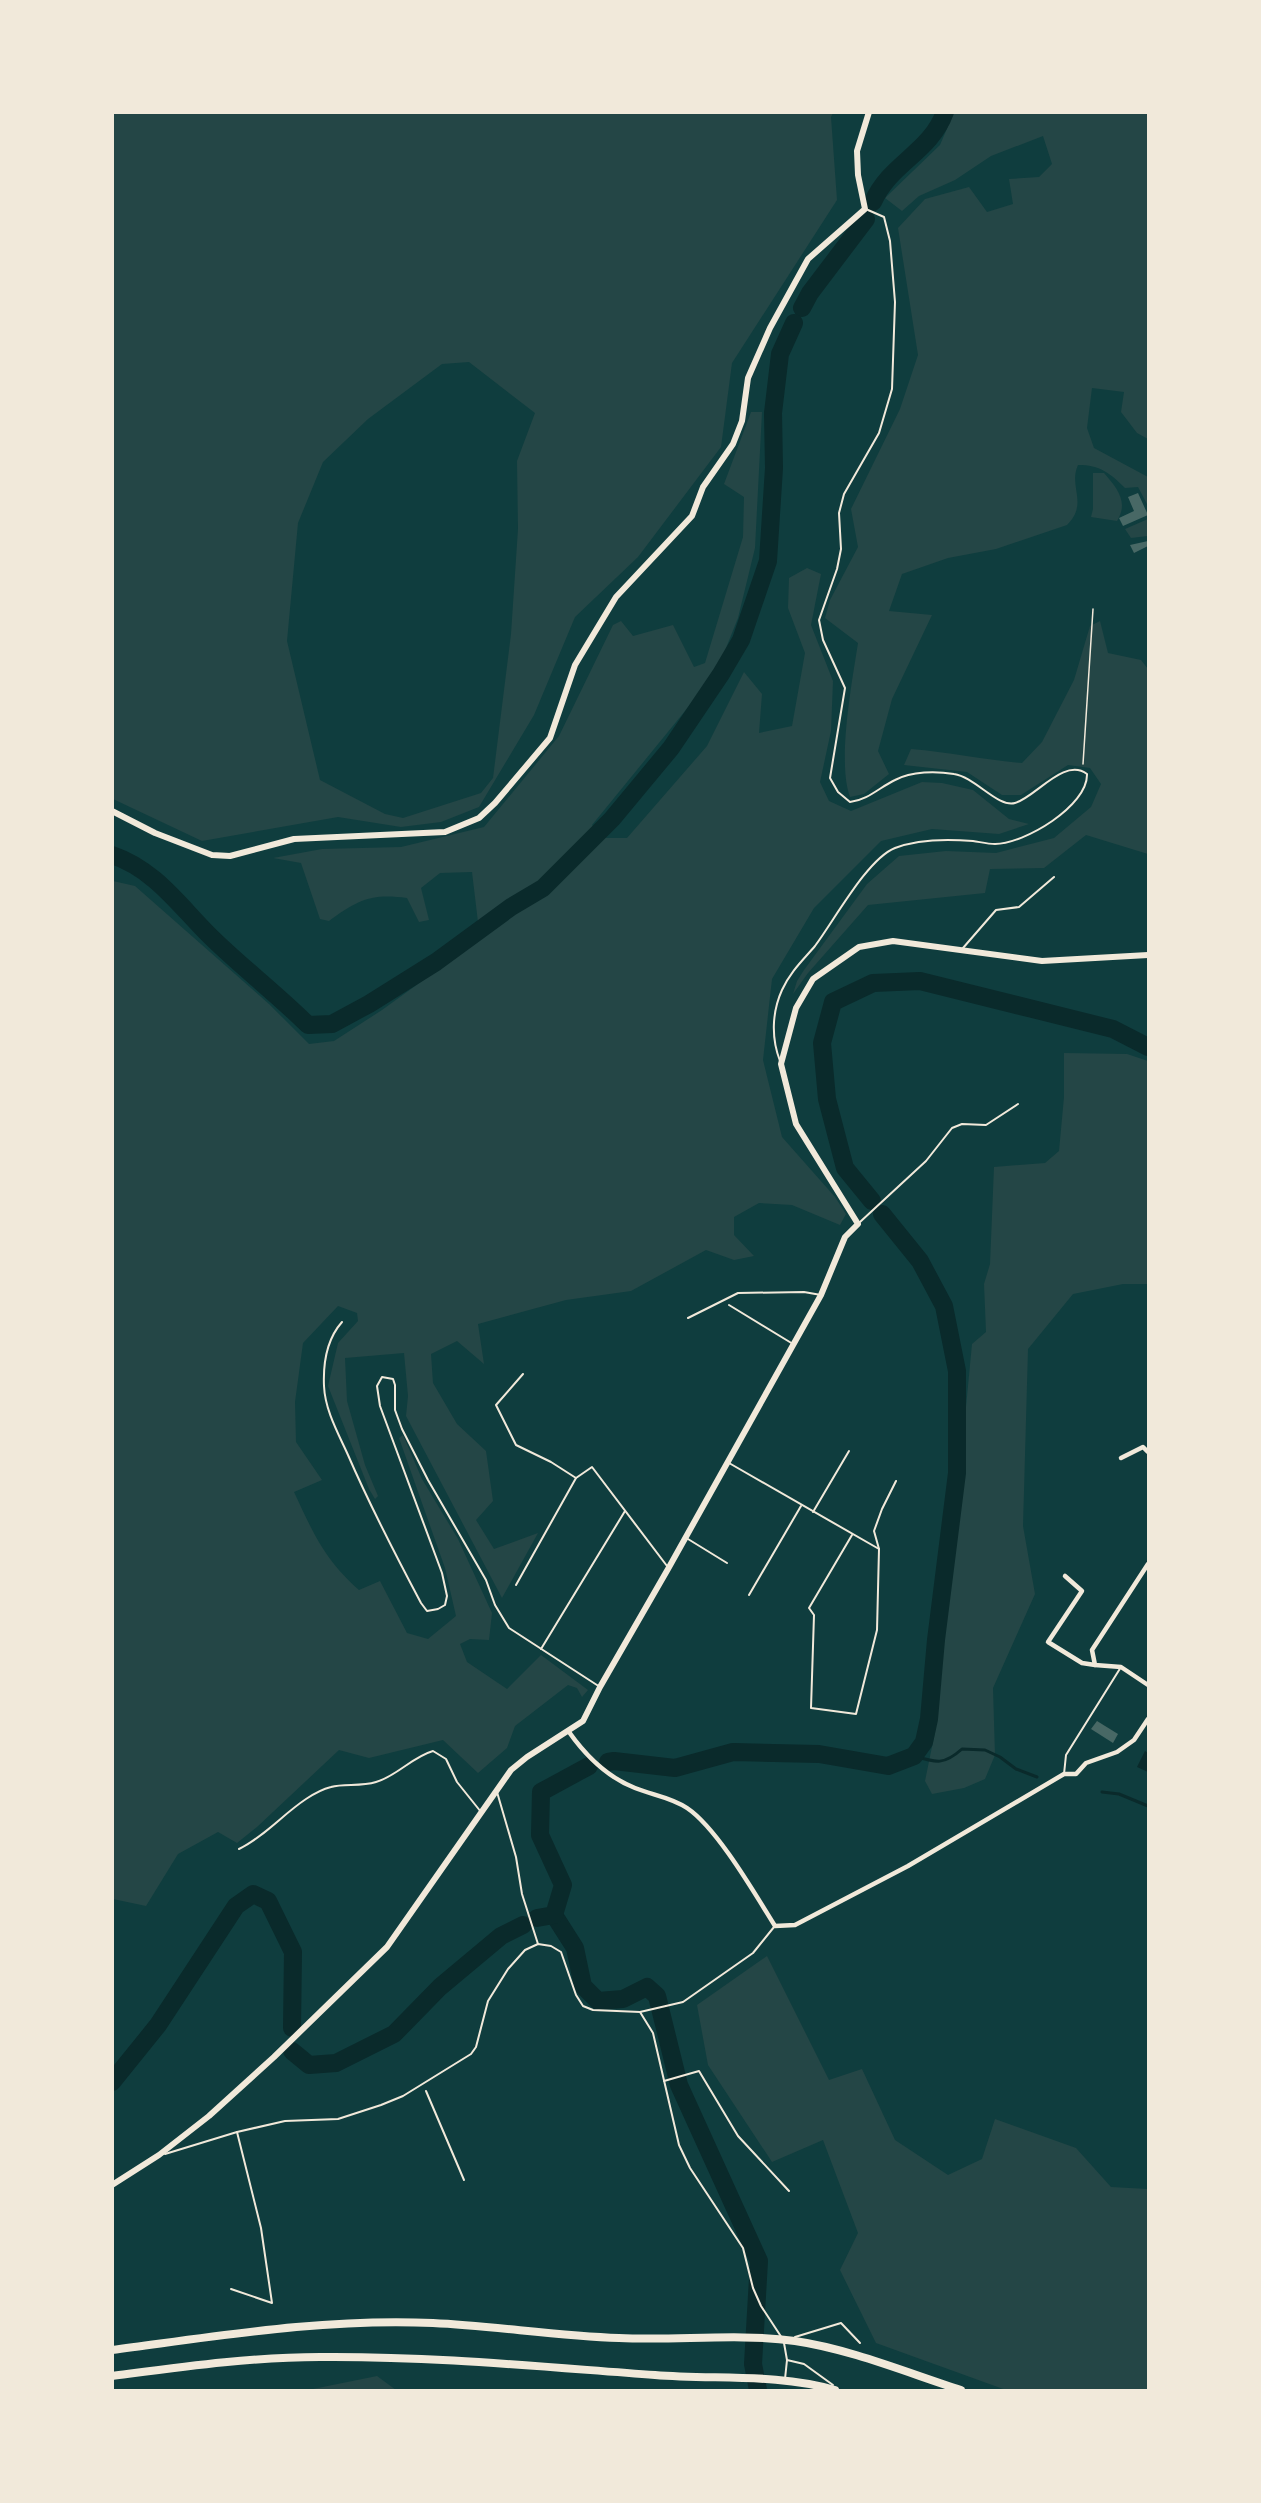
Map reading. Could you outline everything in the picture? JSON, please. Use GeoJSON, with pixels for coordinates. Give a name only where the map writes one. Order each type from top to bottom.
{"type":"FeatureCollection","features":[{"type":"Feature","properties":{"kind":"highway"},"geometry":{"type":"LineString","coordinates":[[112,2350],[269,2329],[326,2324],[432,2323],[618,2338],[764,2338],[832,2349],[961,2391]]}},
{"type":"Feature","properties":{"kind":"highway"},"geometry":{"type":"LineString","coordinates":[[112,2376],[187,2366],[317,2356],[432,2358],[663,2376],[788,2381],[835,2391]]}},
{"type":"Feature","properties":{"kind":"street"},"geometry":{"type":"LineString","coordinates":[[112,811],[155,833],[212,855],[230,856],[294,839],[445,832],[479,818],[495,803],[550,738],[575,665],[616,597],[692,516],[703,487],[733,444],[742,421],[748,378],[770,328],[808,259],[865,209],[856,151],[869,112]]}},
{"type":"Feature","properties":{"kind":"street"},"geometry":{"type":"LineString","coordinates":[[112,2185],[159,2155],[208,2116],[274,2057],[387,1947],[511,1770],[583,1721],[821,1295],[844,1237],[858,1224],[796,1124],[781,1064],[796,1008],[813,979],[859,947],[893,941],[1042,961],[1149,955]]}},
{"type":"Feature","properties":{"kind":"street"},"geometry":{"type":"LineString","coordinates":[[1121,1458],[1143,1447],[1149,1452]]}},
{"type":"Feature","properties":{"kind":"street"},"geometry":{"type":"LineString","coordinates":[[1095,1665],[1092,1650],[1149,1564]]}},
{"type":"Feature","properties":{"kind":"street"},"geometry":{"type":"LineString","coordinates":[[1065,1576],[1082,1591],[1048,1642],[1082,1662],[1121,1667],[1149,1685]]}},
{"type":"Feature","properties":{"kind":"street"},"geometry":{"type":"LineString","coordinates":[[569,1732],[582,1750],[609,1775],[634,1788],[674,1800],[689,1809],[722,1846],[776,1926],[795,1925],[898,1872],[1064,1774],[1077,1774],[1086,1763],[1117,1752],[1134,1740],[1149,1719]]}},
{"type":"Feature","properties":{"kind":"lane"},"geometry":{"type":"LineString","coordinates":[[781,1064],[775,1048],[773,1021],[782,990],[794,970],[882,856],[894,848],[917,842],[970,841],[995,844],[1015,841],[1066,811],[1075,803],[1087,780],[1087,774],[1083,771],[1071,770],[1013,804],[1001,803],[980,786],[957,774],[933,772],[911,775],[897,779],[872,795],[850,802],[838,792],[830,778],[844,705],[845,688],[823,640],[819,620],[842,549],[839,513],[844,494],[879,433],[892,389],[895,302],[890,241],[884,217],[865,209]]}},
{"type":"Feature","properties":{"kind":"lane"},"geometry":{"type":"LineString","coordinates":[[961,950],[996,910],[1020,907],[1054,878]]}},
{"type":"Feature","properties":{"kind":"lane"},"geometry":{"type":"LineString","coordinates":[[858,1224],[926,1161],[952,1128],[962,1124],[986,1125],[1018,1104]]}},
{"type":"Feature","properties":{"kind":"lane"},"geometry":{"type":"LineString","coordinates":[[688,1318],[738,1293],[804,1292],[821,1295]]}},
{"type":"Feature","properties":{"kind":"lane"},"geometry":{"type":"LineString","coordinates":[[729,1305],[793,1344]]}},
{"type":"Feature","properties":{"kind":"lane"},"geometry":{"type":"LineString","coordinates":[[342,1322],[333,1333],[324,1363],[324,1388],[330,1414],[378,1522],[421,1603],[427,1611],[438,1609],[445,1605],[447,1596],[442,1573],[380,1406],[377,1386],[382,1377],[393,1379],[395,1410],[402,1429],[428,1480],[486,1580],[495,1605],[509,1628],[600,1687]]}},
{"type":"Feature","properties":{"kind":"lane"},"geometry":{"type":"LineString","coordinates":[[523,1374],[496,1406],[516,1445],[551,1462],[576,1478]]}},
{"type":"Feature","properties":{"kind":"lane"},"geometry":{"type":"LineString","coordinates":[[813,1512],[849,1451]]}},
{"type":"Feature","properties":{"kind":"lane"},"geometry":{"type":"LineString","coordinates":[[726,1462],[879,1549]]}},
{"type":"Feature","properties":{"kind":"lane"},"geometry":{"type":"LineString","coordinates":[[516,1585],[576,1478],[592,1467],[668,1569]]}},
{"type":"Feature","properties":{"kind":"lane"},"geometry":{"type":"LineString","coordinates":[[852,1535],[809,1608],[814,1615],[811,1708],[856,1714],[877,1630],[879,1549],[874,1531],[896,1481]]}},
{"type":"Feature","properties":{"kind":"lane"},"geometry":{"type":"LineString","coordinates":[[749,1595],[801,1506]]}},
{"type":"Feature","properties":{"kind":"lane"},"geometry":{"type":"LineString","coordinates":[[541,1650],[625,1511]]}},
{"type":"Feature","properties":{"kind":"lane"},"geometry":{"type":"LineString","coordinates":[[686,1537],[727,1563]]}},
{"type":"Feature","properties":{"kind":"lane"},"geometry":{"type":"LineString","coordinates":[[1064,1774],[1066,1755],[1121,1667]]}},
{"type":"Feature","properties":{"kind":"lane"},"geometry":{"type":"LineString","coordinates":[[239,1848],[256,1840],[306,1799],[331,1786],[357,1787],[377,1782],[393,1775],[425,1753],[433,1751],[446,1759],[457,1782],[481,1812]]}},
{"type":"Feature","properties":{"kind":"lane"},"geometry":{"type":"LineString","coordinates":[[496,1789],[516,1857],[522,1894],[538,1944]]}},
{"type":"Feature","properties":{"kind":"lane"},"geometry":{"type":"LineString","coordinates":[[159,2155],[237,2132],[285,2121],[338,2119],[403,2096],[471,2054],[476,2047],[488,2001],[508,1969],[525,1950],[538,1944],[551,1946],[561,1952],[576,1995],[583,2006],[593,2010],[640,2012],[682,2002],[753,1953],[776,1926]]}},
{"type":"Feature","properties":{"kind":"lane"},"geometry":{"type":"LineString","coordinates":[[640,2012],[653,2033],[679,2145],[690,2168],[743,2248],[753,2288],[761,2306],[778,2328],[784,2341],[786,2360],[784,2382]]}},
{"type":"Feature","properties":{"kind":"lane"},"geometry":{"type":"LineString","coordinates":[[664,2081],[699,2071],[738,2136],[789,2191]]}},
{"type":"Feature","properties":{"kind":"lane"},"geometry":{"type":"LineString","coordinates":[[426,2091],[464,2180]]}},
{"type":"Feature","properties":{"kind":"lane"},"geometry":{"type":"LineString","coordinates":[[231,2289],[272,2303],[261,2228],[237,2132]]}},
{"type":"Feature","properties":{"kind":"lane"},"geometry":{"type":"LineString","coordinates":[[784,2341],[841,2323],[860,2343]]}},
{"type":"Feature","properties":{"kind":"lane"},"geometry":{"type":"LineString","coordinates":[[786,2360],[804,2364],[842,2391]]}},
{"type":"Feature","properties":{"kind":"path"},"geometry":{"type":"LineString","coordinates":[[1083,771],[1093,609]]}},
{"type":"Feature","properties":{"kind":"shaded area"},"geometry":{"type":"Polygon","coordinates":[[[113,112],[833,113],[831,117],[837,200],[732,363],[721,447],[638,557],[575,617],[534,715],[479,807],[441,822],[401,827],[338,817],[202,841],[113,799],[113,112]],[[469,362],[442,364],[368,419],[323,462],[298,523],[287,641],[320,780],[385,814],[403,818],[481,793],[493,778],[511,634],[518,529],[517,461],[535,413],[469,362]]]}},
{"type":"Feature","properties":{"kind":"shaded area"},"geometry":{"type":"Polygon","coordinates":[[[954,112],[1148,113],[1148,439],[1137,433],[1121,412],[1124,392],[1092,388],[1087,428],[1094,448],[1148,477],[1148,506],[1138,487],[1125,488],[1104,471],[1093,466],[1078,465],[1075,481],[1077,509],[1067,525],[996,549],[948,558],[902,574],[889,611],[932,615],[892,699],[878,751],[889,774],[864,794],[850,797],[846,782],[845,743],[858,643],[825,618],[830,600],[858,547],[851,509],[900,409],[918,355],[898,228],[925,199],[969,187],[987,212],[1013,204],[1009,179],[1039,177],[1052,164],[1043,136],[991,156],[955,180],[919,196],[902,211],[885,198],[940,145],[954,112]]]}},
{"type":"Feature","properties":{"kind":"shaded area"},"geometry":{"type":"Polygon","coordinates":[[[751,412],[762,412],[755,548],[738,618],[716,673],[592,825],[603,838],[627,838],[707,746],[744,672],[762,694],[759,733],[792,726],[805,653],[788,608],[789,578],[807,568],[821,574],[811,625],[833,681],[831,731],[820,782],[829,801],[851,811],[922,782],[942,783],[973,790],[1009,819],[1029,824],[999,834],[932,829],[881,841],[814,908],[772,979],[763,1060],[782,1137],[835,1197],[846,1214],[840,1225],[792,1205],[759,1203],[734,1217],[734,1235],[754,1256],[734,1260],[706,1250],[631,1291],[566,1300],[478,1324],[484,1364],[457,1341],[431,1354],[433,1383],[457,1424],[486,1451],[493,1501],[476,1520],[494,1549],[538,1533],[502,1598],[406,1416],[408,1396],[404,1353],[345,1358],[347,1401],[365,1465],[378,1496],[375,1499],[328,1386],[338,1343],[358,1321],[357,1313],[338,1306],[303,1343],[295,1402],[296,1442],[322,1480],[294,1492],[314,1533],[337,1568],[359,1590],[380,1581],[407,1633],[428,1639],[456,1616],[445,1568],[399,1438],[403,1435],[422,1479],[458,1539],[492,1613],[489,1640],[470,1639],[460,1644],[467,1662],[507,1689],[541,1655],[588,1690],[582,1697],[577,1688],[568,1685],[515,1726],[507,1748],[478,1773],[443,1740],[369,1758],[339,1750],[237,1843],[218,1832],[178,1854],[146,1906],[113,1899],[113,881],[135,886],[269,1004],[309,1044],[334,1041],[382,1010],[480,939],[472,872],[440,873],[421,888],[429,920],[419,922],[407,898],[384,897],[357,903],[329,921],[320,919],[301,863],[273,858],[322,849],[401,847],[484,827],[559,736],[613,625],[621,621],[633,636],[673,625],[694,667],[705,663],[743,537],[744,497],[724,484],[751,412]]]}},
{"type":"Feature","properties":{"kind":"shaded area"},"geometry":{"type":"Polygon","coordinates":[[[1093,473],[1104,473],[1120,496],[1122,508],[1117,521],[1091,517],[1093,473]]]}},
{"type":"Feature","properties":{"kind":"shaded area"},"geometry":{"type":"Polygon","coordinates":[[[1148,519],[1148,536],[1131,538],[1125,529],[1148,519]]]}},
{"type":"Feature","properties":{"kind":"shaded area"},"geometry":{"type":"Polygon","coordinates":[[[1100,621],[1108,653],[1141,660],[1148,669],[1148,854],[1086,835],[1044,868],[990,869],[985,893],[868,905],[808,973],[793,994],[804,970],[867,884],[899,856],[946,851],[996,853],[1054,838],[1091,807],[1101,784],[1090,768],[1068,765],[1021,795],[1002,795],[967,772],[904,765],[911,749],[1022,763],[1042,742],[1074,680],[1090,626],[1100,621]]]}},
{"type":"Feature","properties":{"kind":"shaded area"},"geometry":{"type":"Polygon","coordinates":[[[1064,1053],[1127,1054],[1148,1061],[1148,1284],[1123,1284],[1073,1294],[1028,1349],[1023,1526],[1035,1594],[993,1688],[995,1755],[985,1779],[964,1788],[932,1794],[925,1781],[935,1732],[972,1344],[986,1332],[984,1284],[990,1264],[994,1167],[1045,1163],[1059,1151],[1064,1097],[1064,1053]]]}},
{"type":"Feature","properties":{"kind":"shaded area"},"geometry":{"type":"Polygon","coordinates":[[[1145,1751],[1148,1753],[1148,1772],[1137,1767],[1145,1751]]]}},
{"type":"Feature","properties":{"kind":"shaded area"},"geometry":{"type":"Polygon","coordinates":[[[767,1956],[829,2080],[862,2069],[895,2140],[948,2175],[982,2159],[995,2119],[1076,2148],[1111,2187],[1148,2189],[1148,2390],[1006,2390],[876,2343],[840,2270],[858,2233],[823,2140],[772,2162],[708,2065],[697,2005],[767,1956]]]}},
{"type":"Feature","properties":{"kind":"shaded area"},"geometry":{"type":"Polygon","coordinates":[[[377,2376],[396,2390],[308,2390],[377,2376]]]}},
{"type":"Feature","properties":{"kind":"building"},"geometry":{"type":"Polygon","coordinates":[[[1138,493],[1148,515],[1123,526],[1119,518],[1134,511],[1128,497],[1138,493]]]}},
{"type":"Feature","properties":{"kind":"building"},"geometry":{"type":"Polygon","coordinates":[[[1148,541],[1148,546],[1134,553],[1130,545],[1148,541]]]}},
{"type":"Feature","properties":{"kind":"building"},"geometry":{"type":"Polygon","coordinates":[[[1097,1721],[1118,1734],[1113,1743],[1091,1729],[1097,1721]]]}},
{"type":"Feature","properties":{"kind":"waterway"},"geometry":{"type":"LineString","coordinates":[[873,202],[889,177],[930,138],[945,112]]}},
{"type":"Feature","properties":{"kind":"waterway"},"geometry":{"type":"LineString","coordinates":[[802,308],[810,293],[866,219]]}},
{"type":"Feature","properties":{"kind":"waterway"},"geometry":{"type":"LineString","coordinates":[[112,855],[141,869],[165,889],[220,946],[308,1025],[332,1024],[369,1004],[436,962],[511,907],[543,888],[612,819],[671,748],[741,640],[768,561],[774,468],[773,413],[780,354],[794,323]]}},
{"type":"Feature","properties":{"kind":"waterway"},"geometry":{"type":"LineString","coordinates":[[872,1201],[845,1168],[827,1099],[822,1043],[833,1002],[873,983],[920,981],[1113,1029],[1148,1047]]}},
{"type":"Feature","properties":{"kind":"waterway"},"geometry":{"type":"LineString","coordinates":[[608,1762],[675,1768],[733,1752],[819,1754],[888,1766],[914,1756],[924,1742],[929,1719],[936,1640],[957,1473],[957,1371],[944,1306],[920,1261],[882,1214]]}},
{"type":"Feature","properties":{"kind":"waterway"},"geometry":{"type":"LineString","coordinates":[[914,1756],[940,1761],[950,1758],[962,1749],[985,1750],[1000,1757],[1016,1769],[1037,1777]]}},
{"type":"Feature","properties":{"kind":"waterway"},"geometry":{"type":"LineString","coordinates":[[537,1918],[554,1915],[563,1885],[540,1835],[541,1792],[589,1766]]}},
{"type":"Feature","properties":{"kind":"waterway"},"geometry":{"type":"LineString","coordinates":[[1102,1792],[1119,1794],[1148,1806]]}},
{"type":"Feature","properties":{"kind":"waterway"},"geometry":{"type":"LineString","coordinates":[[112,2082],[158,2025],[236,1906],[253,1894],[268,1901],[293,1952],[292,2028]]}},
{"type":"Feature","properties":{"kind":"waterway"},"geometry":{"type":"LineString","coordinates":[[554,1915],[575,1948],[583,1986],[598,2001],[623,1999],[647,1987],[657,1996],[679,2085],[759,2261],[753,2364],[758,2390]]}},
{"type":"Feature","properties":{"kind":"waterway"},"geometry":{"type":"LineString","coordinates":[[292,2051],[309,2065],[336,2063],[394,2034],[440,1987],[501,1936],[523,1925]]}}]}
